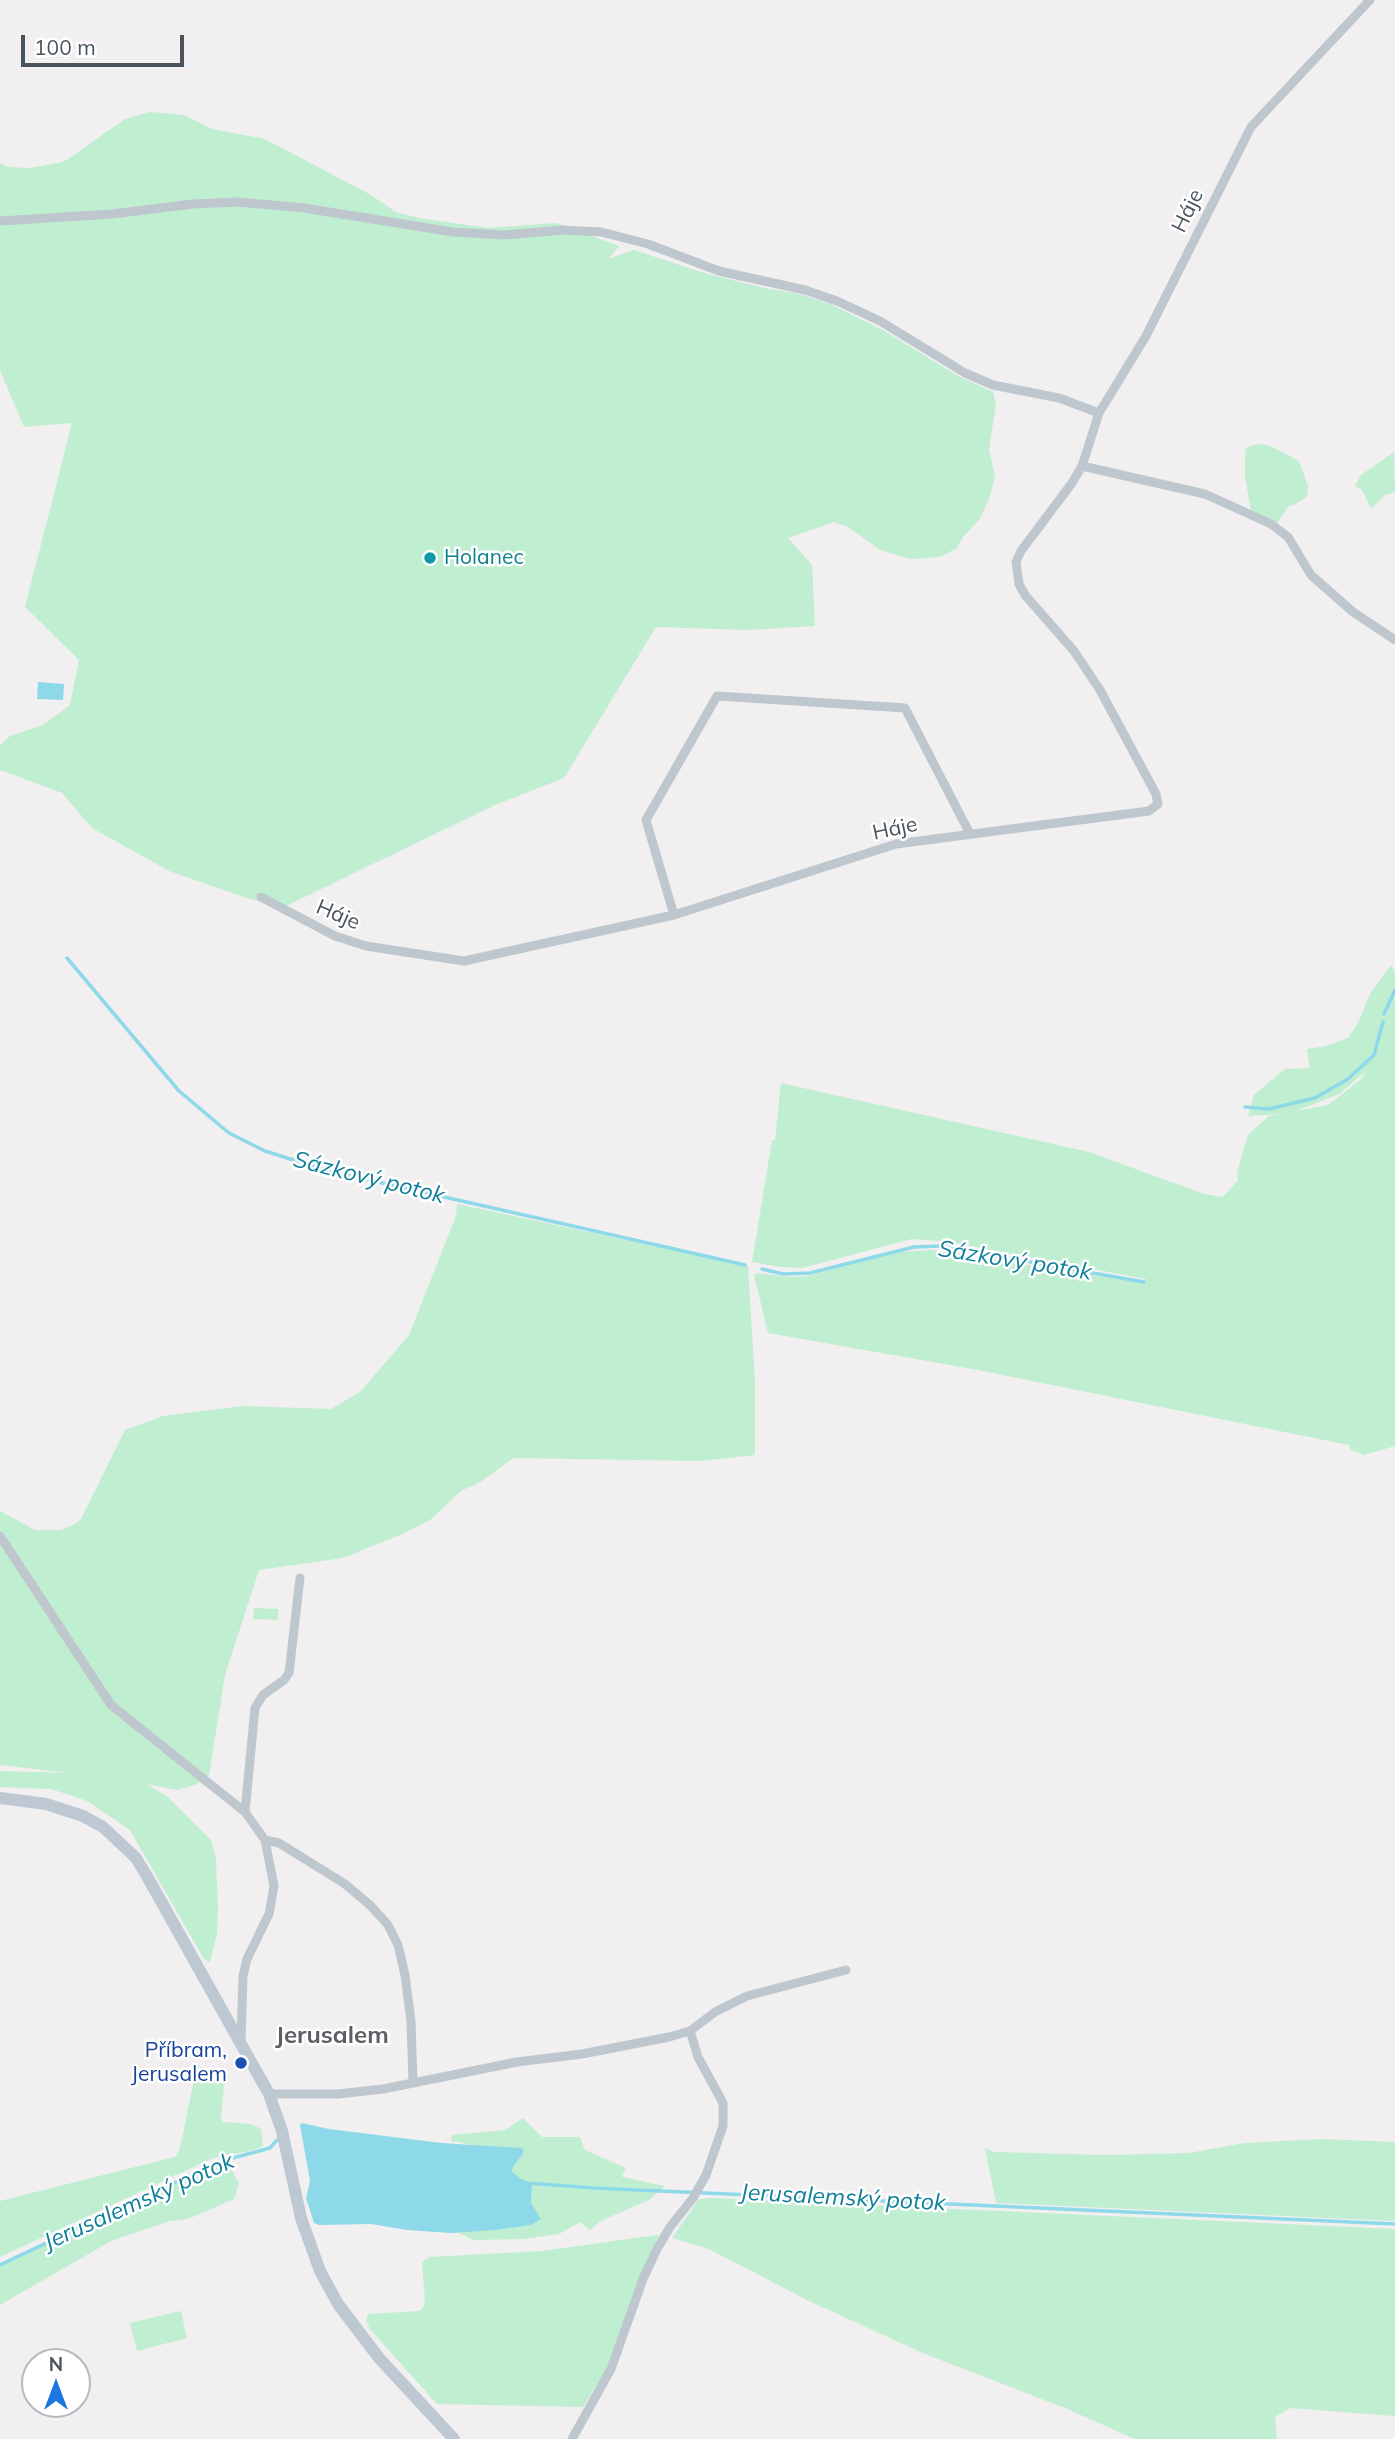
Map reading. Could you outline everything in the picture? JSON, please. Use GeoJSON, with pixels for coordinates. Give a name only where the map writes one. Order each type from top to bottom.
{"type":"FeatureCollection","features":[{"type":"Feature","properties":{"kind":"street","name":"Háje"},"geometry":{"type":"LineString","coordinates":[[261,897],[335,936],[356,943],[464,961],[674,915],[896,844],[1149,811],[1158,804],[1156,794],[1100,690],[1074,651],[1025,595],[1016,572],[1016,562],[1021,551],[1082,466],[1099,413],[1146,336],[1251,127],[1370,0]]}},
{"type":"Feature","properties":{"kind":"street"},"geometry":{"type":"LineString","coordinates":[[0,221],[238,202],[304,208],[453,232],[504,235],[563,230],[601,232],[648,244],[719,271],[805,290],[837,301],[880,321],[965,373],[993,385],[1059,398],[1099,413]]}},
{"type":"Feature","properties":{"kind":"street"},"geometry":{"type":"LineString","coordinates":[[1082,466],[1205,494],[1271,524],[1288,537],[1311,575],[1353,612],[1395,640]]}},
{"type":"Feature","properties":{"kind":"street"},"geometry":{"type":"LineString","coordinates":[[674,915],[646,820],[717,696],[905,708],[970,834]]}},
{"type":"Feature","properties":{"kind":"street"},"geometry":{"type":"LineString","coordinates":[[0,1536],[111,1705],[245,1812],[265,1840],[273,1870],[273,1899],[269,1914],[247,1959],[243,1976],[241,2043]]}},
{"type":"Feature","properties":{"kind":"street"},"geometry":{"type":"LineString","coordinates":[[245,1812],[255,1708],[263,1695],[284,1680],[289,1673],[300,1578]]}},
{"type":"Feature","properties":{"kind":"street"},"geometry":{"type":"LineString","coordinates":[[0,1798],[65,1809],[103,1827],[135,1858],[269,2094],[282,2131],[310,2249],[338,2304],[379,2358],[454,2439]]}},
{"type":"Feature","properties":{"kind":"street"},"geometry":{"type":"LineString","coordinates":[[265,1840],[279,1843],[345,1884],[388,1925],[398,1945],[405,1975],[411,2021],[413,2083]]}},
{"type":"Feature","properties":{"kind":"street"},"geometry":{"type":"LineString","coordinates":[[269,2094],[360,2092],[517,2062],[624,2046],[690,2031],[715,2012],[747,1996],[846,1970]]}},
{"type":"Feature","properties":{"kind":"street"},"geometry":{"type":"LineString","coordinates":[[572,2439],[611,2369],[643,2279],[657,2249],[699,2189],[723,2126],[724,2110],[718,2093],[698,2057],[690,2031]]}},
{"type":"Feature","properties":{"kind":"green space"},"geometry":{"type":"Polygon","coordinates":[[[150,112],[184,115],[212,129],[265,139],[371,195],[396,212],[488,228],[556,223],[619,246],[608,259],[634,250],[704,273],[800,294],[830,304],[883,330],[958,376],[993,392],[996,404],[989,449],[995,477],[979,520],[957,548],[940,557],[911,559],[880,550],[848,527],[834,522],[788,538],[812,565],[815,626],[748,630],[656,627],[564,778],[495,805],[286,906],[250,899],[169,871],[92,828],[62,793],[0,770],[0,745],[10,736],[43,725],[70,705],[79,660],[25,607],[72,423],[24,427],[0,370],[0,163],[8,167],[29,168],[67,160],[125,119],[150,112]]]}},
{"type":"Feature","properties":{"kind":"green space"},"geometry":{"type":"Polygon","coordinates":[[[1257,444],[1268,445],[1299,461],[1308,486],[1307,496],[1289,506],[1277,523],[1251,511],[1245,476],[1245,456],[1246,448],[1257,444]]]}},
{"type":"Feature","properties":{"kind":"green space"},"geometry":{"type":"Polygon","coordinates":[[[1394,452],[1395,492],[1385,495],[1371,509],[1362,490],[1355,486],[1361,475],[1394,452]]]}},
{"type":"Feature","properties":{"kind":"green space"},"geometry":{"type":"Polygon","coordinates":[[[1391,965],[1395,971],[1395,1446],[1364,1455],[1350,1449],[1349,1445],[978,1370],[768,1333],[754,1275],[757,1273],[789,1277],[808,1276],[897,1252],[934,1250],[1143,1283],[1146,1279],[949,1242],[912,1239],[802,1268],[752,1262],[772,1140],[775,1140],[781,1083],[1089,1152],[1204,1194],[1223,1197],[1238,1180],[1237,1172],[1248,1135],[1269,1116],[1279,1114],[1248,1116],[1254,1095],[1285,1069],[1310,1068],[1307,1049],[1327,1046],[1348,1038],[1359,1021],[1370,994],[1391,965]],[[1366,1071],[1339,1094],[1296,1111],[1328,1105],[1360,1080],[1366,1071]]]}},
{"type":"Feature","properties":{"kind":"green space"},"geometry":{"type":"Polygon","coordinates":[[[457,1204],[748,1266],[755,1383],[755,1455],[700,1461],[513,1458],[482,1481],[461,1491],[430,1520],[402,1534],[343,1558],[259,1570],[225,1675],[209,1776],[195,1785],[177,1790],[146,1784],[165,1795],[211,1840],[216,1859],[218,1909],[217,1934],[210,1963],[204,1959],[130,1830],[87,1801],[70,1795],[50,1789],[0,1787],[0,1771],[69,1773],[0,1765],[0,1511],[35,1530],[61,1530],[75,1524],[81,1519],[125,1430],[163,1416],[243,1406],[331,1409],[360,1392],[409,1335],[456,1216],[457,1204]]]}},
{"type":"Feature","properties":{"kind":"green space"},"geometry":{"type":"Polygon","coordinates":[[[254,1608],[278,1609],[278,1620],[253,1619],[254,1608]]]}},
{"type":"Feature","properties":{"kind":"green space"},"geometry":{"type":"Polygon","coordinates":[[[195,2075],[224,2084],[221,2118],[223,2122],[251,2124],[261,2129],[263,2146],[213,2158],[0,2257],[0,2201],[175,2157],[180,2148],[195,2075]]]}},
{"type":"Feature","properties":{"kind":"green space"},"geometry":{"type":"Polygon","coordinates":[[[523,2118],[542,2137],[580,2137],[585,2150],[626,2168],[622,2177],[665,2186],[649,2200],[601,2221],[590,2230],[580,2222],[559,2234],[524,2239],[473,2240],[453,2230],[497,2149],[451,2141],[452,2135],[505,2130],[523,2118]]]}},
{"type":"Feature","properties":{"kind":"green space"},"geometry":{"type":"Polygon","coordinates":[[[1322,2139],[1395,2142],[1395,2221],[996,2203],[985,2148],[994,2152],[1106,2155],[1189,2153],[1245,2143],[1322,2139]]]}},
{"type":"Feature","properties":{"kind":"green space"},"geometry":{"type":"Polygon","coordinates":[[[219,2166],[231,2168],[239,2184],[234,2199],[188,2219],[170,2221],[111,2241],[0,2305],[0,2266],[195,2174],[219,2166]]]}},
{"type":"Feature","properties":{"kind":"green space"},"geometry":{"type":"Polygon","coordinates":[[[699,2199],[1395,2229],[1395,2416],[1290,2408],[1275,2417],[1277,2439],[1135,2439],[1065,2408],[925,2354],[809,2301],[709,2249],[672,2238],[699,2199]]]}},
{"type":"Feature","properties":{"kind":"green space"},"geometry":{"type":"Polygon","coordinates":[[[657,2235],[661,2237],[608,2367],[583,2407],[437,2404],[370,2329],[366,2321],[368,2314],[419,2311],[423,2308],[425,2300],[422,2262],[429,2257],[542,2251],[657,2235]]]}},
{"type":"Feature","properties":{"kind":"green space"},"geometry":{"type":"Polygon","coordinates":[[[181,2311],[187,2338],[137,2351],[130,2323],[181,2311]]]}},
{"type":"Feature","properties":{"kind":"water"},"geometry":{"type":"Polygon","coordinates":[[[38,682],[64,684],[63,700],[37,699],[38,682]]]}},
{"type":"Feature","properties":{"kind":"water"},"geometry":{"type":"Polygon","coordinates":[[[302,2123],[441,2143],[522,2148],[524,2152],[511,2171],[532,2184],[531,2203],[541,2219],[531,2225],[451,2233],[371,2224],[314,2223],[306,2198],[310,2181],[300,2125],[302,2123]]]}},
{"type":"Feature","properties":{"kind":"waterway","name":"Sázkový potok"},"geometry":{"type":"LineString","coordinates":[[67,958],[179,1091],[229,1133],[265,1151],[325,1170],[745,1265]]}},
{"type":"Feature","properties":{"kind":"waterway","name":"Sázkový potok"},"geometry":{"type":"LineString","coordinates":[[1384,1014],[1395,990]]}},
{"type":"Feature","properties":{"kind":"waterway","name":"Sázkový potok"},"geometry":{"type":"LineString","coordinates":[[1245,1107],[1269,1109],[1315,1098],[1348,1079],[1374,1055],[1383,1022]]}},
{"type":"Feature","properties":{"kind":"waterway","name":"Sázkový potok"},"geometry":{"type":"LineString","coordinates":[[762,1269],[783,1274],[810,1273],[914,1247],[940,1246],[1144,1282]]}},
{"type":"Feature","properties":{"kind":"waterway","name":"Jerusalemský potok"},"geometry":{"type":"LineString","coordinates":[[0,2265],[218,2162],[270,2148],[277,2140]]}},
{"type":"Feature","properties":{"kind":"waterway","name":"Jerusalemský potok"},"geometry":{"type":"LineString","coordinates":[[527,2183],[1395,2224]]}},
{"type":"Feature","properties":{"kind":"place","name":"Holanec"},"geometry":{"type":"Point","coordinates":[430,558]}},
{"type":"Feature","properties":{"kind":"place","name":"Příbram, Jerusalem"},"geometry":{"type":"Point","coordinates":[241,2063]}},
{"type":"Feature","properties":{"kind":"district","name":"Jerusalem"},"geometry":{"type":"Point","coordinates":[332,2036]}}]}
